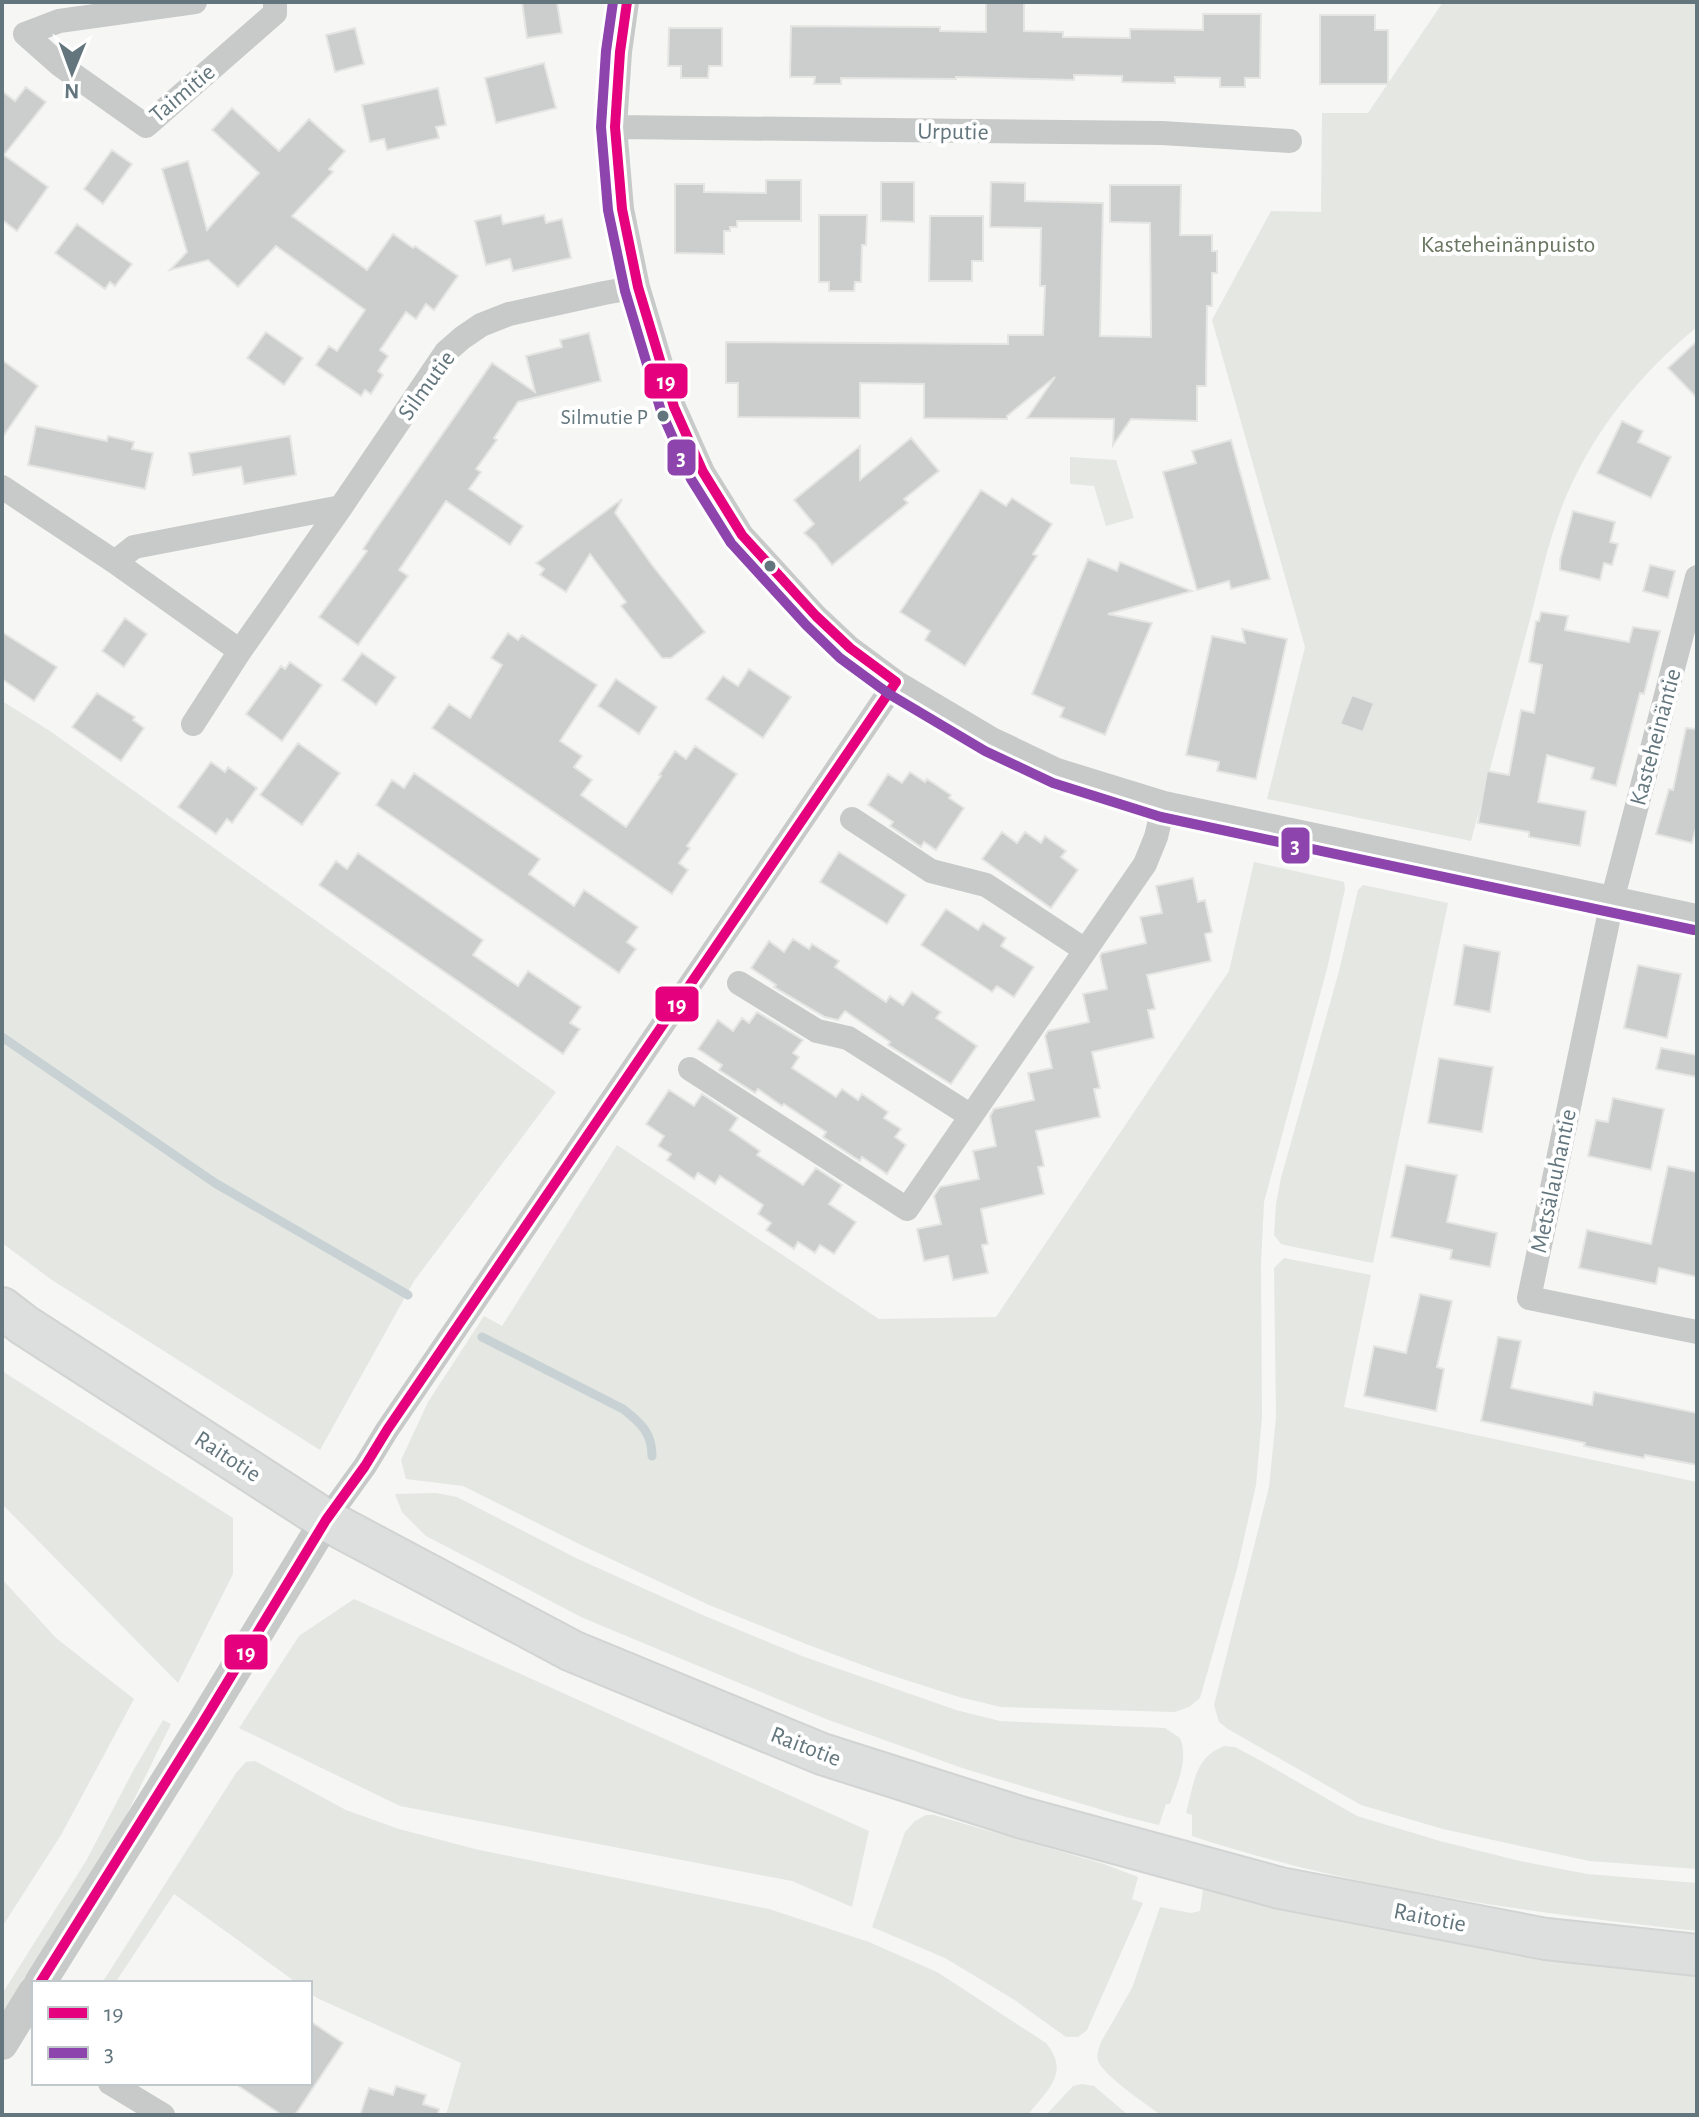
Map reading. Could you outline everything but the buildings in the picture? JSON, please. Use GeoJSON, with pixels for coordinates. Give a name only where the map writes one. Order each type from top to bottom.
{"type":"FeatureCollection","features":[{"type":"Feature","properties":{"kind":"main road","name":"Raitotie"},"geometry":{"type":"LineString","coordinates":[[2,1308],[326,1520],[572,1651],[822,1754],[1008,1813],[1280,1888],[1546,1939],[1697,1955]]}},
{"type":"Feature","properties":{"kind":"street","name":"Taimitie"},"geometry":{"type":"LineString","coordinates":[[195,2],[59,21],[25,34],[60,65],[146,126],[275,13],[275,2]]}},
{"type":"Feature","properties":{"kind":"street"},"geometry":{"type":"LineString","coordinates":[[627,2],[615,127],[622,209],[638,287],[674,407],[703,472],[742,535],[816,616],[850,648],[896,682],[992,739],[1057,770],[1164,803],[1697,916]]}},
{"type":"Feature","properties":{"kind":"street","name":"Urputie"},"geometry":{"type":"LineString","coordinates":[[615,127],[1162,133],[1290,141]]}},
{"type":"Feature","properties":{"kind":"street","name":"Silmutie"},"geometry":{"type":"LineString","coordinates":[[193,724],[446,352],[481,325],[509,314],[638,287]]}},
{"type":"Feature","properties":{"kind":"street"},"geometry":{"type":"LineString","coordinates":[[2,487],[240,651]]}},
{"type":"Feature","properties":{"kind":"street"},"geometry":{"type":"LineString","coordinates":[[115,562],[134,547],[341,507]]}},
{"type":"Feature","properties":{"kind":"street","name":"Kasteheinäntie"},"geometry":{"type":"LineString","coordinates":[[1613,897],[1697,577]]}},
{"type":"Feature","properties":{"kind":"street"},"geometry":{"type":"LineString","coordinates":[[41,1981],[326,1520],[896,682]]}},
{"type":"Feature","properties":{"kind":"street"},"geometry":{"type":"LineString","coordinates":[[690,1069],[907,1209],[1145,864],[1156,837],[1164,803]]}},
{"type":"Feature","properties":{"kind":"street"},"geometry":{"type":"LineString","coordinates":[[852,819],[931,871],[986,885],[1085,950]]}},
{"type":"Feature","properties":{"kind":"street","name":"Metsälauhantie"},"geometry":{"type":"LineString","coordinates":[[1613,897],[1529,1298],[1697,1332]]}},
{"type":"Feature","properties":{"kind":"street"},"geometry":{"type":"LineString","coordinates":[[739,983],[817,1031],[848,1038],[971,1116]]}},
{"type":"Feature","properties":{"kind":"street"},"geometry":{"type":"LineString","coordinates":[[17,2035],[32,1997]]}},
{"type":"Feature","properties":{"kind":"street"},"geometry":{"type":"LineString","coordinates":[[113,2085],[163,2115]]}},
{"type":"Feature","properties":{"kind":"green space","name":"Kasteheinänpuisto"},"geometry":{"type":"Polygon","coordinates":[[[1443,2],[1697,2],[1697,327],[1661,359],[1613,414],[1567,494],[1548,548],[1471,841],[1267,799],[1305,647],[1212,320],[1271,211],[1321,212],[1322,113],[1368,113],[1443,2]]]}},
{"type":"Feature","properties":{"kind":"green space"},"geometry":{"type":"Polygon","coordinates":[[[1070,457],[1116,460],[1134,518],[1106,526],[1094,486],[1070,484],[1070,457]]]}},
{"type":"Feature","properties":{"kind":"green space"},"geometry":{"type":"Polygon","coordinates":[[[2,701],[50,731],[556,1092],[414,1281],[320,1450],[52,1280],[2,1243],[2,701]]]}},
{"type":"Feature","properties":{"kind":"green space"},"geometry":{"type":"Polygon","coordinates":[[[1254,862],[1344,882],[1345,889],[1327,969],[1264,1202],[1261,1264],[1262,1417],[1256,1485],[1237,1569],[1200,1698],[1189,1707],[1175,1712],[1001,1707],[959,1697],[881,1672],[709,1605],[463,1486],[406,1479],[401,1460],[428,1402],[484,1316],[502,1326],[617,1145],[879,1319],[996,1317],[1229,971],[1254,862]]]}},
{"type":"Feature","properties":{"kind":"green space"},"geometry":{"type":"Polygon","coordinates":[[[1363,885],[1448,903],[1373,1263],[1281,1244],[1274,1235],[1281,1178],[1339,971],[1358,890],[1363,885]]]}},
{"type":"Feature","properties":{"kind":"green space"},"geometry":{"type":"Polygon","coordinates":[[[1284,1258],[1371,1275],[1344,1407],[1697,1482],[1697,1869],[1589,1861],[1443,1829],[1361,1805],[1219,1722],[1214,1705],[1269,1487],[1276,1417],[1274,1268],[1284,1258]]]}},
{"type":"Feature","properties":{"kind":"green space"},"geometry":{"type":"Polygon","coordinates":[[[2,1371],[233,1518],[233,1574],[178,1683],[2,1504],[2,1371]]]}},
{"type":"Feature","properties":{"kind":"green space"},"geometry":{"type":"Polygon","coordinates":[[[436,1493],[457,1497],[578,1559],[705,1616],[802,1656],[956,1710],[1000,1721],[1165,1728],[1180,1738],[1183,1754],[1170,1804],[1166,1804],[1159,1825],[965,1769],[826,1719],[583,1618],[426,1536],[402,1512],[395,1494],[436,1493]]]}},
{"type":"Feature","properties":{"kind":"green space"},"geometry":{"type":"Polygon","coordinates":[[[2,1579],[56,1638],[134,1699],[61,1835],[2,1927],[2,1579]]]}},
{"type":"Feature","properties":{"kind":"green space"},"geometry":{"type":"Polygon","coordinates":[[[354,1599],[869,1831],[852,1907],[792,1881],[400,1806],[239,1728],[299,1636],[354,1599]]]}},
{"type":"Feature","properties":{"kind":"green space"},"geometry":{"type":"Polygon","coordinates":[[[163,1720],[171,1724],[120,1828],[2,2021],[2,1994],[86,1861],[163,1720]]]}},
{"type":"Feature","properties":{"kind":"green space"},"geometry":{"type":"Polygon","coordinates":[[[1224,1746],[1235,1747],[1357,1816],[1440,1841],[1587,1874],[1697,1883],[1697,1931],[1442,1897],[1316,1871],[1192,1836],[1192,1815],[1186,1813],[1197,1773],[1207,1757],[1224,1746]]]}},
{"type":"Feature","properties":{"kind":"green space"},"geometry":{"type":"Polygon","coordinates":[[[255,1761],[346,1810],[399,1829],[475,1849],[769,1909],[869,1942],[937,1972],[1046,2043],[1056,2063],[1054,2081],[1028,2115],[446,2115],[461,2063],[317,1998],[312,1994],[312,1981],[294,1981],[174,1894],[116,1981],[103,1981],[246,1762],[255,1761]]]}},
{"type":"Feature","properties":{"kind":"green space"},"geometry":{"type":"Polygon","coordinates":[[[926,1815],[1104,1864],[1138,1877],[1132,1899],[1143,1903],[1087,2030],[1078,2037],[1066,2037],[1013,1999],[945,1958],[872,1927],[905,1832],[926,1815]]]}},
{"type":"Feature","properties":{"kind":"green space"},"geometry":{"type":"Polygon","coordinates":[[[1203,1890],[1543,1959],[1697,1977],[1697,2115],[1161,2115],[1108,2074],[1098,2061],[1098,2053],[1101,2042],[1132,1988],[1160,1907],[1191,1913],[1200,1911],[1203,1890]]]}},
{"type":"Feature","properties":{"kind":"green space"},"geometry":{"type":"Polygon","coordinates":[[[1073,2086],[1094,2086],[1128,2115],[1046,2115],[1073,2086]]]}},
{"type":"Feature","properties":{"kind":"waterway"},"geometry":{"type":"LineString","coordinates":[[2,1037],[215,1183],[408,1295]]}},
{"type":"Feature","properties":{"kind":"waterway"},"geometry":{"type":"LineString","coordinates":[[482,1337],[623,1409],[644,1429],[652,1456]]}},
{"type":"Feature","properties":{"kind":"transit line","name":"3"},"geometry":{"type":"LineString","coordinates":[[613,2],[601,127],[608,210],[625,291],[661,411],[691,479],[731,543],[840,658],[889,694],[985,751],[1053,783],[1161,817],[1694,930]]}},
{"type":"Feature","properties":{"kind":"transit line","name":"19"},"geometry":{"type":"LineString","coordinates":[[627,2],[615,127],[622,209],[638,287],[674,407],[703,472],[742,535],[816,616],[850,648],[896,682]]}},
{"type":"Feature","properties":{"kind":"transit line","name":"19"},"geometry":{"type":"LineString","coordinates":[[41,1981],[326,1520],[896,682]]}},
{"type":"Feature","properties":{"kind":"place","name":"Silmutie P"},"geometry":{"type":"Point","coordinates":[663,416]}}]}
